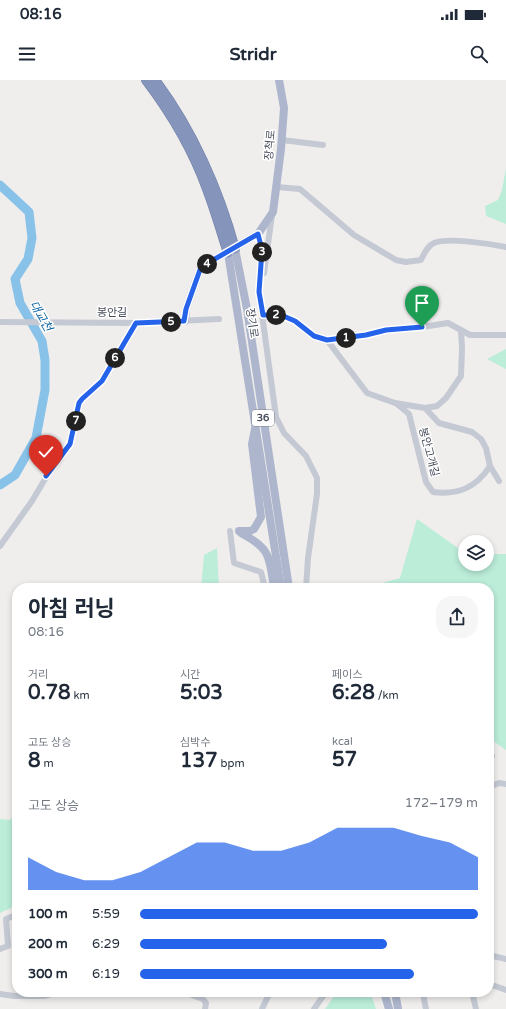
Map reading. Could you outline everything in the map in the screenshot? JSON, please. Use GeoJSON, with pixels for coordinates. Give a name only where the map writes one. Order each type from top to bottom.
{"type":"FeatureCollection","features":[{"type":"Feature","properties":{"kind":"highway","name":"장기로"},"geometry":{"type":"LineString","coordinates":[[146,80],[178,129],[195,160],[232,251]]}},
{"type":"Feature","properties":{"kind":"highway","name":"장기로"},"geometry":{"type":"LineString","coordinates":[[155,80],[185,125],[201,157],[226,220],[232,251]]}},
{"type":"Feature","properties":{"kind":"main road","name":"장척로"},"geometry":{"type":"LineString","coordinates":[[272,212],[277,187],[282,140],[284,99],[279,80]]}},
{"type":"Feature","properties":{"kind":"main road"},"geometry":{"type":"LineString","coordinates":[[184,321],[186,309],[201,267],[232,251],[258,234],[272,212]]}},
{"type":"Feature","properties":{"kind":"main road","name":"장기로"},"geometry":{"type":"LineString","coordinates":[[232,251],[256,426],[280,583]]}},
{"type":"Feature","properties":{"kind":"main road","name":"장기로"},"geometry":{"type":"LineString","coordinates":[[232,251],[247,309],[288,583]]}},
{"type":"Feature","properties":{"kind":"main road"},"geometry":{"type":"LineString","coordinates":[[256,426],[252,444],[261,517],[254,529],[250,531],[239,531],[257,541],[266,551],[273,583]]}},
{"type":"Feature","properties":{"kind":"main road"},"geometry":{"type":"LineString","coordinates":[[385,997],[389,1009]]}},
{"type":"Feature","properties":{"kind":"main road"},"geometry":{"type":"LineString","coordinates":[[396,997],[398,1009]]}},
{"type":"Feature","properties":{"kind":"street"},"geometry":{"type":"LineString","coordinates":[[282,140],[323,145]]}},
{"type":"Feature","properties":{"kind":"street"},"geometry":{"type":"LineString","coordinates":[[277,187],[300,189],[354,235],[396,260],[413,262],[420,260],[427,248],[433,243],[440,241],[456,241],[506,247]]}},
{"type":"Feature","properties":{"kind":"street"},"geometry":{"type":"LineString","coordinates":[[259,292],[266,261],[272,212]]}},
{"type":"Feature","properties":{"kind":"street"},"geometry":{"type":"LineString","coordinates":[[258,234],[262,252],[259,292],[276,417],[284,433],[306,456],[317,478],[317,494],[308,558],[306,583]]}},
{"type":"Feature","properties":{"kind":"street"},"geometry":{"type":"LineString","coordinates":[[263,315],[281,315],[295,321],[314,336],[327,340],[366,335],[386,330],[422,327],[448,322],[470,335],[506,335]]}},
{"type":"Feature","properties":{"kind":"street","name":"봉안길"},"geometry":{"type":"LineString","coordinates":[[0,322],[136,323],[219,319]]}},
{"type":"Feature","properties":{"kind":"street"},"geometry":{"type":"LineString","coordinates":[[0,546],[32,501],[54,464],[70,444],[79,403],[102,381],[136,323]]}},
{"type":"Feature","properties":{"kind":"street"},"geometry":{"type":"LineString","coordinates":[[425,408],[437,406],[446,398],[461,376],[461,330]]}},
{"type":"Feature","properties":{"kind":"street","name":"봉안고개길"},"geometry":{"type":"LineString","coordinates":[[327,340],[367,393],[395,403],[425,408],[439,423],[472,432],[481,439],[486,448],[490,466],[499,481]]}},
{"type":"Feature","properties":{"kind":"street","name":"봉안고개길"},"geometry":{"type":"LineString","coordinates":[[395,403],[409,414],[426,482],[433,492],[450,492],[469,488],[482,478],[490,466]]}},
{"type":"Feature","properties":{"kind":"street"},"geometry":{"type":"LineString","coordinates":[[230,531],[234,563],[261,572],[264,583]]}},
{"type":"Feature","properties":{"kind":"street"},"geometry":{"type":"LineString","coordinates":[[494,784],[499,782],[506,784]]}},
{"type":"Feature","properties":{"kind":"street"},"geometry":{"type":"LineString","coordinates":[[0,949],[8,946],[6,919],[12,917]]}},
{"type":"Feature","properties":{"kind":"street"},"geometry":{"type":"LineString","coordinates":[[494,956],[506,959]]}},
{"type":"Feature","properties":{"kind":"street"},"geometry":{"type":"LineString","coordinates":[[494,986],[506,990]]}},
{"type":"Feature","properties":{"kind":"street"},"geometry":{"type":"LineString","coordinates":[[0,994],[12,996]]}},
{"type":"Feature","properties":{"kind":"street"},"geometry":{"type":"LineString","coordinates":[[198,997],[203,999],[206,1004],[205,1009]]}},
{"type":"Feature","properties":{"kind":"street"},"geometry":{"type":"LineString","coordinates":[[262,1009],[268,997]]}},
{"type":"Feature","properties":{"kind":"street"},"geometry":{"type":"LineString","coordinates":[[314,1009],[322,997]]}},
{"type":"Feature","properties":{"kind":"street"},"geometry":{"type":"LineString","coordinates":[[423,997],[426,1009]]}},
{"type":"Feature","properties":{"kind":"street"},"geometry":{"type":"LineString","coordinates":[[473,997],[476,1009]]}},
{"type":"Feature","properties":{"kind":"green space"},"geometry":{"type":"Polygon","coordinates":[[[506,168],[506,224],[486,216],[485,206],[498,200],[502,190],[506,168]]]}},
{"type":"Feature","properties":{"kind":"green space"},"geometry":{"type":"Polygon","coordinates":[[[506,349],[506,369],[487,359],[506,349]]]}},
{"type":"Feature","properties":{"kind":"green space"},"geometry":{"type":"Polygon","coordinates":[[[417,519],[458,548],[458,571],[494,571],[494,554],[506,554],[506,750],[494,742],[494,583],[382,583],[400,578],[417,519]]]}},
{"type":"Feature","properties":{"kind":"green space"},"geometry":{"type":"Polygon","coordinates":[[[217,548],[219,583],[201,583],[204,555],[217,548]]]}},
{"type":"Feature","properties":{"kind":"green space"},"geometry":{"type":"Polygon","coordinates":[[[12,818],[12,907],[0,913],[0,819],[10,820],[12,818]]]}},
{"type":"Feature","properties":{"kind":"green space"},"geometry":{"type":"Polygon","coordinates":[[[333,997],[372,997],[376,1009],[325,1009],[333,997]]]}},
{"type":"Feature","properties":{"kind":"waterway","name":"대교천"},"geometry":{"type":"LineString","coordinates":[[0,185],[29,212],[32,238],[28,259],[15,279],[20,303],[42,341],[45,360],[45,390],[36,438],[15,475],[0,485]]}},
{"type":"Feature","properties":{"kind":"route"},"geometry":{"type":"LineString","coordinates":[[46,476],[70,444],[73,436],[79,403],[102,381],[136,323],[184,321],[186,309],[201,267],[235,249],[258,234],[262,250],[259,292],[263,315],[281,315],[295,321],[314,336],[327,340],[366,335],[386,330],[422,327]]}}]}
